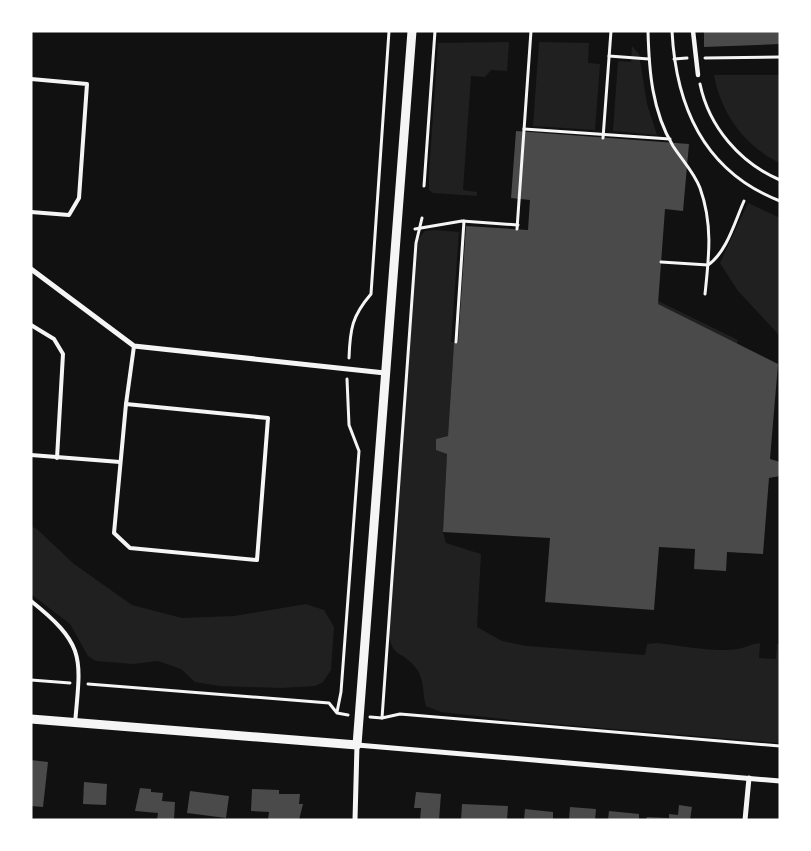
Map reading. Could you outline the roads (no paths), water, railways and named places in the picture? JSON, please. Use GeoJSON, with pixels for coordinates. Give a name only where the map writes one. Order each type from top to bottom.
{"type":"FeatureCollection","features":[{"type":"Feature","properties":{"kind":"street"},"geometry":{"type":"LineString","coordinates":[[355,820],[357,745],[412,31]]}},
{"type":"Feature","properties":{"kind":"street"},"geometry":{"type":"LineString","coordinates":[[693,31],[698,75]]}},
{"type":"Feature","properties":{"kind":"street"},"geometry":{"type":"LineString","coordinates":[[31,269],[134,346],[385,373]]}},
{"type":"Feature","properties":{"kind":"street"},"geometry":{"type":"LineString","coordinates":[[31,719],[780,781]]}},
{"type":"Feature","properties":{"kind":"street"},"geometry":{"type":"LineString","coordinates":[[745,820],[749,778]]}},
{"type":"Feature","properties":{"kind":"lane"},"geometry":{"type":"LineString","coordinates":[[31,79],[88,84],[79,198],[69,215],[31,212]]}},
{"type":"Feature","properties":{"kind":"lane"},"geometry":{"type":"LineString","coordinates":[[31,325],[54,339],[63,354],[57,458]]}},
{"type":"Feature","properties":{"kind":"lane"},"geometry":{"type":"LineString","coordinates":[[126,404],[268,418],[257,560],[130,548],[114,533],[126,404],[134,346]]}},
{"type":"Feature","properties":{"kind":"lane"},"geometry":{"type":"LineString","coordinates":[[31,456],[120,462]]}},
{"type":"Feature","properties":{"kind":"lane"},"geometry":{"type":"LineString","coordinates":[[31,602],[56,621],[68,634],[76,650],[79,667],[75,723]]}}]}
